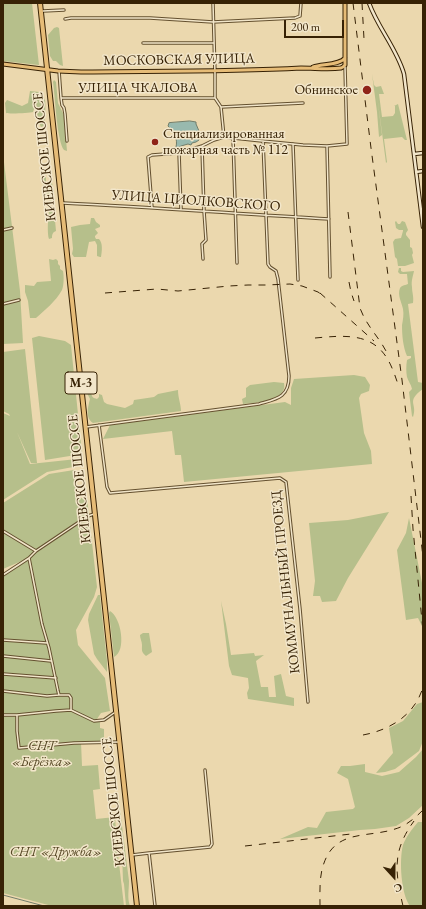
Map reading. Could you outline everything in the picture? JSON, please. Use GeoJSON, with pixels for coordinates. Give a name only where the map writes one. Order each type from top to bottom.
{"type":"FeatureCollection","features":[{"type":"Feature","properties":{"kind":"highway","name":"КИЕВСКОЕ ШОССЕ"},"geometry":{"type":"LineString","coordinates":[[40,3],[136,906]]}},
{"type":"Feature","properties":{"kind":"main road"},"geometry":{"type":"LineString","coordinates":[[345,3],[345,65]]}},
{"type":"Feature","properties":{"kind":"main road"},"geometry":{"type":"LineString","coordinates":[[345,58],[341,62],[345,65]]}},
{"type":"Feature","properties":{"kind":"main road","name":"МОСКОВСКАЯ УЛИЦА"},"geometry":{"type":"LineString","coordinates":[[311,68],[341,62]]}},
{"type":"Feature","properties":{"kind":"main road","name":"МОСКОВСКАЯ УЛИЦА"},"geometry":{"type":"LineString","coordinates":[[3,64],[59,71],[81,72],[341,68]]}},
{"type":"Feature","properties":{"kind":"main road"},"geometry":{"type":"LineString","coordinates":[[325,64],[324,67],[326,69]]}},
{"type":"Feature","properties":{"kind":"main road"},"geometry":{"type":"LineString","coordinates":[[341,68],[345,65]]}},
{"type":"Feature","properties":{"kind":"main road"},"geometry":{"type":"LineString","coordinates":[[48,76],[59,71]]}},
{"type":"Feature","properties":{"kind":"street"},"geometry":{"type":"LineString","coordinates":[[213,3],[215,98],[221,107],[224,137]]}},
{"type":"Feature","properties":{"kind":"street"},"geometry":{"type":"LineString","coordinates":[[65,19],[150,18],[213,22],[295,18],[300,16],[301,3]]}},
{"type":"Feature","properties":{"kind":"street"},"geometry":{"type":"LineString","coordinates":[[370,3],[375,16],[403,68],[406,82],[423,226]]}},
{"type":"Feature","properties":{"kind":"street"},"geometry":{"type":"LineString","coordinates":[[41,12],[64,10]]}},
{"type":"Feature","properties":{"kind":"street"},"geometry":{"type":"LineString","coordinates":[[143,43],[214,43]]}},
{"type":"Feature","properties":{"kind":"street"},"geometry":{"type":"LineString","coordinates":[[152,208],[148,157],[152,155],[178,153],[202,146],[224,137],[327,146],[347,144],[345,65]]}},
{"type":"Feature","properties":{"kind":"street"},"geometry":{"type":"LineString","coordinates":[[341,68],[345,71]]}},
{"type":"Feature","properties":{"kind":"street"},"geometry":{"type":"LineString","coordinates":[[59,71],[67,141]]}},
{"type":"Feature","properties":{"kind":"street","name":"УЛИЦА ЧКАЛОВА"},"geometry":{"type":"LineString","coordinates":[[61,98],[215,98]]}},
{"type":"Feature","properties":{"kind":"street"},"geometry":{"type":"LineString","coordinates":[[221,107],[303,103]]}},
{"type":"Feature","properties":{"kind":"street"},"geometry":{"type":"LineString","coordinates":[[233,138],[237,263]]}},
{"type":"Feature","properties":{"kind":"street"},"geometry":{"type":"LineString","coordinates":[[86,427],[259,404],[280,398],[286,392],[288,388],[289,376],[278,279],[276,271],[268,264],[263,141]]}},
{"type":"Feature","properties":{"kind":"street"},"geometry":{"type":"LineString","coordinates":[[293,144],[298,280]]}},
{"type":"Feature","properties":{"kind":"street"},"geometry":{"type":"LineString","coordinates":[[202,146],[206,240],[202,244],[204,259]]}},
{"type":"Feature","properties":{"kind":"street"},"geometry":{"type":"LineString","coordinates":[[327,146],[330,277]]}},
{"type":"Feature","properties":{"kind":"street"},"geometry":{"type":"LineString","coordinates":[[178,153],[181,210]]}},
{"type":"Feature","properties":{"kind":"street"},"geometry":{"type":"LineString","coordinates":[[414,154],[423,153]]}},
{"type":"Feature","properties":{"kind":"street"},"geometry":{"type":"LineString","coordinates":[[416,172],[423,171]]}},
{"type":"Feature","properties":{"kind":"street","name":"УЛИЦА ЦИОЛКОВСКОГО"},"geometry":{"type":"LineString","coordinates":[[61,203],[329,219]]}},
{"type":"Feature","properties":{"kind":"street"},"geometry":{"type":"LineString","coordinates":[[3,230],[12,228]]}},
{"type":"Feature","properties":{"kind":"street"},"geometry":{"type":"LineString","coordinates":[[3,304],[19,300]]}},
{"type":"Feature","properties":{"kind":"street","name":"КОММУНАЛЬНЫЙ ПРОЕЗД"},"geometry":{"type":"LineString","coordinates":[[99,425],[107,487],[110,493],[280,478],[286,482],[300,609],[308,702]]}},
{"type":"Feature","properties":{"kind":"street"},"geometry":{"type":"LineString","coordinates":[[3,575],[88,516],[95,514]]}},
{"type":"Feature","properties":{"kind":"street"},"geometry":{"type":"LineString","coordinates":[[3,531],[36,551]]}},
{"type":"Feature","properties":{"kind":"street"},"geometry":{"type":"LineString","coordinates":[[29,558],[42,624],[48,643],[59,696]]}},
{"type":"Feature","properties":{"kind":"street"},"geometry":{"type":"LineString","coordinates":[[3,640],[48,643]]}},
{"type":"Feature","properties":{"kind":"street"},"geometry":{"type":"LineString","coordinates":[[3,656],[51,661]]}},
{"type":"Feature","properties":{"kind":"street"},"geometry":{"type":"LineString","coordinates":[[3,674],[56,678]]}},
{"type":"Feature","properties":{"kind":"street"},"geometry":{"type":"LineString","coordinates":[[3,691],[47,696],[69,695],[71,698],[71,710]]}},
{"type":"Feature","properties":{"kind":"street"},"geometry":{"type":"LineString","coordinates":[[3,715],[71,710],[94,721],[104,720],[116,712]]}},
{"type":"Feature","properties":{"kind":"street"},"geometry":{"type":"LineString","coordinates":[[17,714],[19,748],[74,743],[119,742]]}},
{"type":"Feature","properties":{"kind":"street"},"geometry":{"type":"LineString","coordinates":[[131,855],[210,847],[212,844],[205,770]]}},
{"type":"Feature","properties":{"kind":"street"},"geometry":{"type":"LineString","coordinates":[[149,853],[154,888],[154,906]]}},
{"type":"Feature","properties":{"kind":"green space"},"geometry":{"type":"Polygon","coordinates":[[[3,3],[32,3],[39,65],[3,61],[3,3]]]}},
{"type":"Feature","properties":{"kind":"green space"},"geometry":{"type":"Polygon","coordinates":[[[54,28],[59,28],[63,66],[56,61],[53,61],[50,56],[48,35],[54,28]]]}},
{"type":"Feature","properties":{"kind":"green space"},"geometry":{"type":"Polygon","coordinates":[[[372,74],[374,85],[376,87],[381,86],[384,94],[379,94],[382,117],[393,116],[395,113],[394,106],[398,104],[407,140],[402,137],[384,139],[386,163],[377,95],[382,135],[379,137],[372,74]]]}},
{"type":"Feature","properties":{"kind":"green space"},"geometry":{"type":"Polygon","coordinates":[[[54,80],[56,82],[58,103],[64,115],[67,151],[64,150],[60,138],[53,82],[54,80]]]}},
{"type":"Feature","properties":{"kind":"green space"},"geometry":{"type":"Polygon","coordinates":[[[30,91],[39,92],[45,100],[44,126],[41,127],[38,120],[36,102],[33,112],[6,113],[5,103],[7,100],[22,106],[28,103],[30,91]]]}},
{"type":"Feature","properties":{"kind":"green space"},"geometry":{"type":"Polygon","coordinates":[[[3,154],[20,291],[23,343],[3,344],[3,154]]]}},
{"type":"Feature","properties":{"kind":"green space"},"geometry":{"type":"Polygon","coordinates":[[[43,177],[46,177],[46,182],[52,183],[54,192],[53,201],[50,201],[43,195],[43,177]]]}},
{"type":"Feature","properties":{"kind":"green space"},"geometry":{"type":"Polygon","coordinates":[[[54,210],[56,231],[53,233],[52,238],[49,239],[49,212],[54,210]]]}},
{"type":"Feature","properties":{"kind":"green space"},"geometry":{"type":"Polygon","coordinates":[[[91,218],[94,218],[100,225],[100,227],[95,229],[98,233],[95,237],[96,239],[99,239],[101,243],[101,257],[97,256],[97,245],[95,241],[89,242],[86,257],[74,257],[72,254],[71,227],[90,224],[91,218]]]}},
{"type":"Feature","properties":{"kind":"green space"},"geometry":{"type":"Polygon","coordinates":[[[396,221],[398,224],[402,221],[405,222],[408,230],[406,235],[410,240],[410,247],[412,248],[413,253],[414,263],[405,266],[398,266],[397,259],[395,257],[393,242],[395,239],[401,238],[403,231],[396,228],[396,221]]]}},
{"type":"Feature","properties":{"kind":"green space"},"geometry":{"type":"Polygon","coordinates":[[[49,259],[56,259],[60,269],[63,271],[64,280],[62,290],[47,309],[36,318],[30,318],[25,285],[34,286],[37,282],[51,281],[49,259]]]}},
{"type":"Feature","properties":{"kind":"green space"},"geometry":{"type":"Polygon","coordinates":[[[399,268],[401,268],[401,271],[403,272],[414,271],[412,283],[413,303],[408,304],[418,382],[423,383],[423,389],[413,400],[413,417],[409,392],[412,389],[407,378],[406,371],[407,360],[411,358],[411,356],[407,356],[404,345],[402,325],[403,311],[399,293],[401,287],[408,284],[407,274],[400,274],[398,272],[399,268]]]}},
{"type":"Feature","properties":{"kind":"green space"},"geometry":{"type":"Polygon","coordinates":[[[39,336],[65,341],[71,345],[82,454],[45,460],[32,338],[39,336]]]}},
{"type":"Feature","properties":{"kind":"green space"},"geometry":{"type":"Polygon","coordinates":[[[25,349],[37,463],[31,463],[17,432],[30,464],[77,459],[78,466],[47,472],[3,500],[3,413],[10,416],[3,411],[3,352],[25,349]]]}},
{"type":"Feature","properties":{"kind":"green space"},"geometry":{"type":"Polygon","coordinates":[[[354,375],[365,377],[370,385],[369,391],[361,394],[359,398],[364,433],[371,451],[372,464],[184,482],[181,455],[175,455],[172,431],[103,439],[110,425],[285,402],[291,405],[291,388],[294,379],[354,375]]]}},
{"type":"Feature","properties":{"kind":"green space"},"geometry":{"type":"Polygon","coordinates":[[[92,381],[94,382],[92,385],[94,391],[91,393],[93,397],[97,399],[99,394],[102,395],[104,402],[107,404],[125,408],[133,404],[134,400],[154,397],[158,394],[178,390],[181,411],[93,423],[90,421],[88,415],[90,399],[86,391],[87,385],[90,385],[92,381]]]}},
{"type":"Feature","properties":{"kind":"green space"},"geometry":{"type":"Polygon","coordinates":[[[274,382],[284,383],[284,389],[281,394],[263,402],[243,404],[242,399],[246,397],[246,388],[250,385],[274,382]]]}},
{"type":"Feature","properties":{"kind":"green space"},"geometry":{"type":"Polygon","coordinates":[[[74,470],[80,498],[87,498],[97,587],[94,597],[76,630],[78,645],[105,678],[110,711],[101,713],[97,719],[85,719],[100,720],[100,728],[104,729],[104,741],[81,742],[82,766],[98,765],[100,789],[93,790],[96,819],[115,817],[124,906],[52,906],[3,893],[3,576],[24,560],[3,569],[3,503],[49,474],[74,470]]]}},
{"type":"Feature","properties":{"kind":"green space"},"geometry":{"type":"Polygon","coordinates":[[[389,512],[348,578],[336,601],[322,602],[320,596],[313,596],[315,581],[309,523],[348,520],[389,512]]]}},
{"type":"Feature","properties":{"kind":"green space"},"geometry":{"type":"Polygon","coordinates":[[[409,518],[423,588],[423,628],[418,618],[406,620],[397,550],[406,533],[409,518]]]}},
{"type":"Feature","properties":{"kind":"green space"},"geometry":{"type":"Polygon","coordinates":[[[98,595],[100,595],[107,672],[94,654],[88,620],[89,614],[98,595]]]}},
{"type":"Feature","properties":{"kind":"green space"},"geometry":{"type":"Polygon","coordinates":[[[221,601],[231,655],[254,653],[255,656],[264,655],[256,661],[261,687],[268,687],[269,697],[276,697],[274,676],[281,674],[286,696],[294,698],[294,706],[248,699],[248,678],[232,675],[229,666],[221,601]]]}},
{"type":"Feature","properties":{"kind":"green space"},"geometry":{"type":"Polygon","coordinates":[[[110,611],[114,614],[117,620],[121,634],[120,648],[118,654],[114,657],[109,613],[110,611]]]}},
{"type":"Feature","properties":{"kind":"green space"},"geometry":{"type":"Polygon","coordinates":[[[143,633],[149,633],[152,652],[146,656],[142,651],[140,636],[143,633]]]}},
{"type":"Feature","properties":{"kind":"green space"},"geometry":{"type":"Polygon","coordinates":[[[423,702],[423,741],[419,751],[395,769],[376,773],[393,753],[389,728],[403,721],[417,704],[423,702]]]}},
{"type":"Feature","properties":{"kind":"green space"},"geometry":{"type":"Polygon","coordinates":[[[423,749],[423,805],[409,818],[396,826],[280,839],[308,827],[317,828],[326,812],[353,809],[355,807],[348,779],[337,773],[341,766],[365,764],[365,772],[382,776],[399,772],[423,749]]]}},
{"type":"Feature","properties":{"kind":"green space"},"geometry":{"type":"Polygon","coordinates":[[[116,797],[119,802],[129,881],[128,897],[130,906],[126,906],[116,797]]]}},
{"type":"Feature","properties":{"kind":"green space"},"geometry":{"type":"Polygon","coordinates":[[[418,822],[423,822],[423,906],[410,906],[407,901],[403,885],[401,859],[403,845],[411,830],[418,822]]]}},
{"type":"Feature","properties":{"kind":"water"},"geometry":{"type":"Polygon","coordinates":[[[190,121],[196,122],[199,131],[199,140],[191,145],[188,144],[176,149],[176,138],[168,126],[169,123],[190,121]]]}},
{"type":"Feature","properties":{"kind":"waterway"},"geometry":{"type":"LineString","coordinates":[[3,895],[44,906]]}},
{"type":"Feature","properties":{"kind":"railway"},"geometry":{"type":"LineString","coordinates":[[353,3],[402,380],[423,557]]}},
{"type":"Feature","properties":{"kind":"railway"},"geometry":{"type":"LineString","coordinates":[[362,3],[364,39]]}},
{"type":"Feature","properties":{"kind":"railway"},"geometry":{"type":"LineString","coordinates":[[348,212],[360,308],[365,320],[386,351]]}},
{"type":"Feature","properties":{"kind":"railway"},"geometry":{"type":"LineString","coordinates":[[349,282],[354,301]]}},
{"type":"Feature","properties":{"kind":"railway"},"geometry":{"type":"LineString","coordinates":[[105,293],[157,289],[178,291],[229,286],[290,284],[302,286],[318,292],[325,297]]}},
{"type":"Feature","properties":{"kind":"railway"},"geometry":{"type":"LineString","coordinates":[[320,293],[374,341]]}},
{"type":"Feature","properties":{"kind":"railway"},"geometry":{"type":"LineString","coordinates":[[315,338],[339,336],[360,338],[370,342],[386,356],[399,388]]}},
{"type":"Feature","properties":{"kind":"railway"},"geometry":{"type":"LineString","coordinates":[[411,496],[423,631]]}},
{"type":"Feature","properties":{"kind":"railway"},"geometry":{"type":"LineString","coordinates":[[363,735],[383,729],[400,720],[414,706],[423,687]]}},
{"type":"Feature","properties":{"kind":"railway"},"geometry":{"type":"LineString","coordinates":[[320,906],[322,868],[329,852],[336,845],[354,837],[399,828],[423,810]]}},
{"type":"Feature","properties":{"kind":"railway"},"geometry":{"type":"LineString","coordinates":[[403,906],[398,883],[397,862],[402,842],[414,821]]}},
{"type":"Feature","properties":{"kind":"railway"},"geometry":{"type":"LineString","coordinates":[[245,846],[351,834]]}},
{"type":"Feature","properties":{"kind":"place","name":"Обнинское"},"geometry":{"type":"Point","coordinates":[367,90]}},
{"type":"Feature","properties":{"kind":"place","name":"Специализированная пожарная часть № 112"},"geometry":{"type":"Point","coordinates":[155,142]}},
{"type":"Feature","properties":{"kind":"park label","name":"СНТ «Берёзка»"},"geometry":{"type":"Point","coordinates":[42,754]}},
{"type":"Feature","properties":{"kind":"park label","name":"СНТ «Дружба»"},"geometry":{"type":"Point","coordinates":[56,852]}}]}
